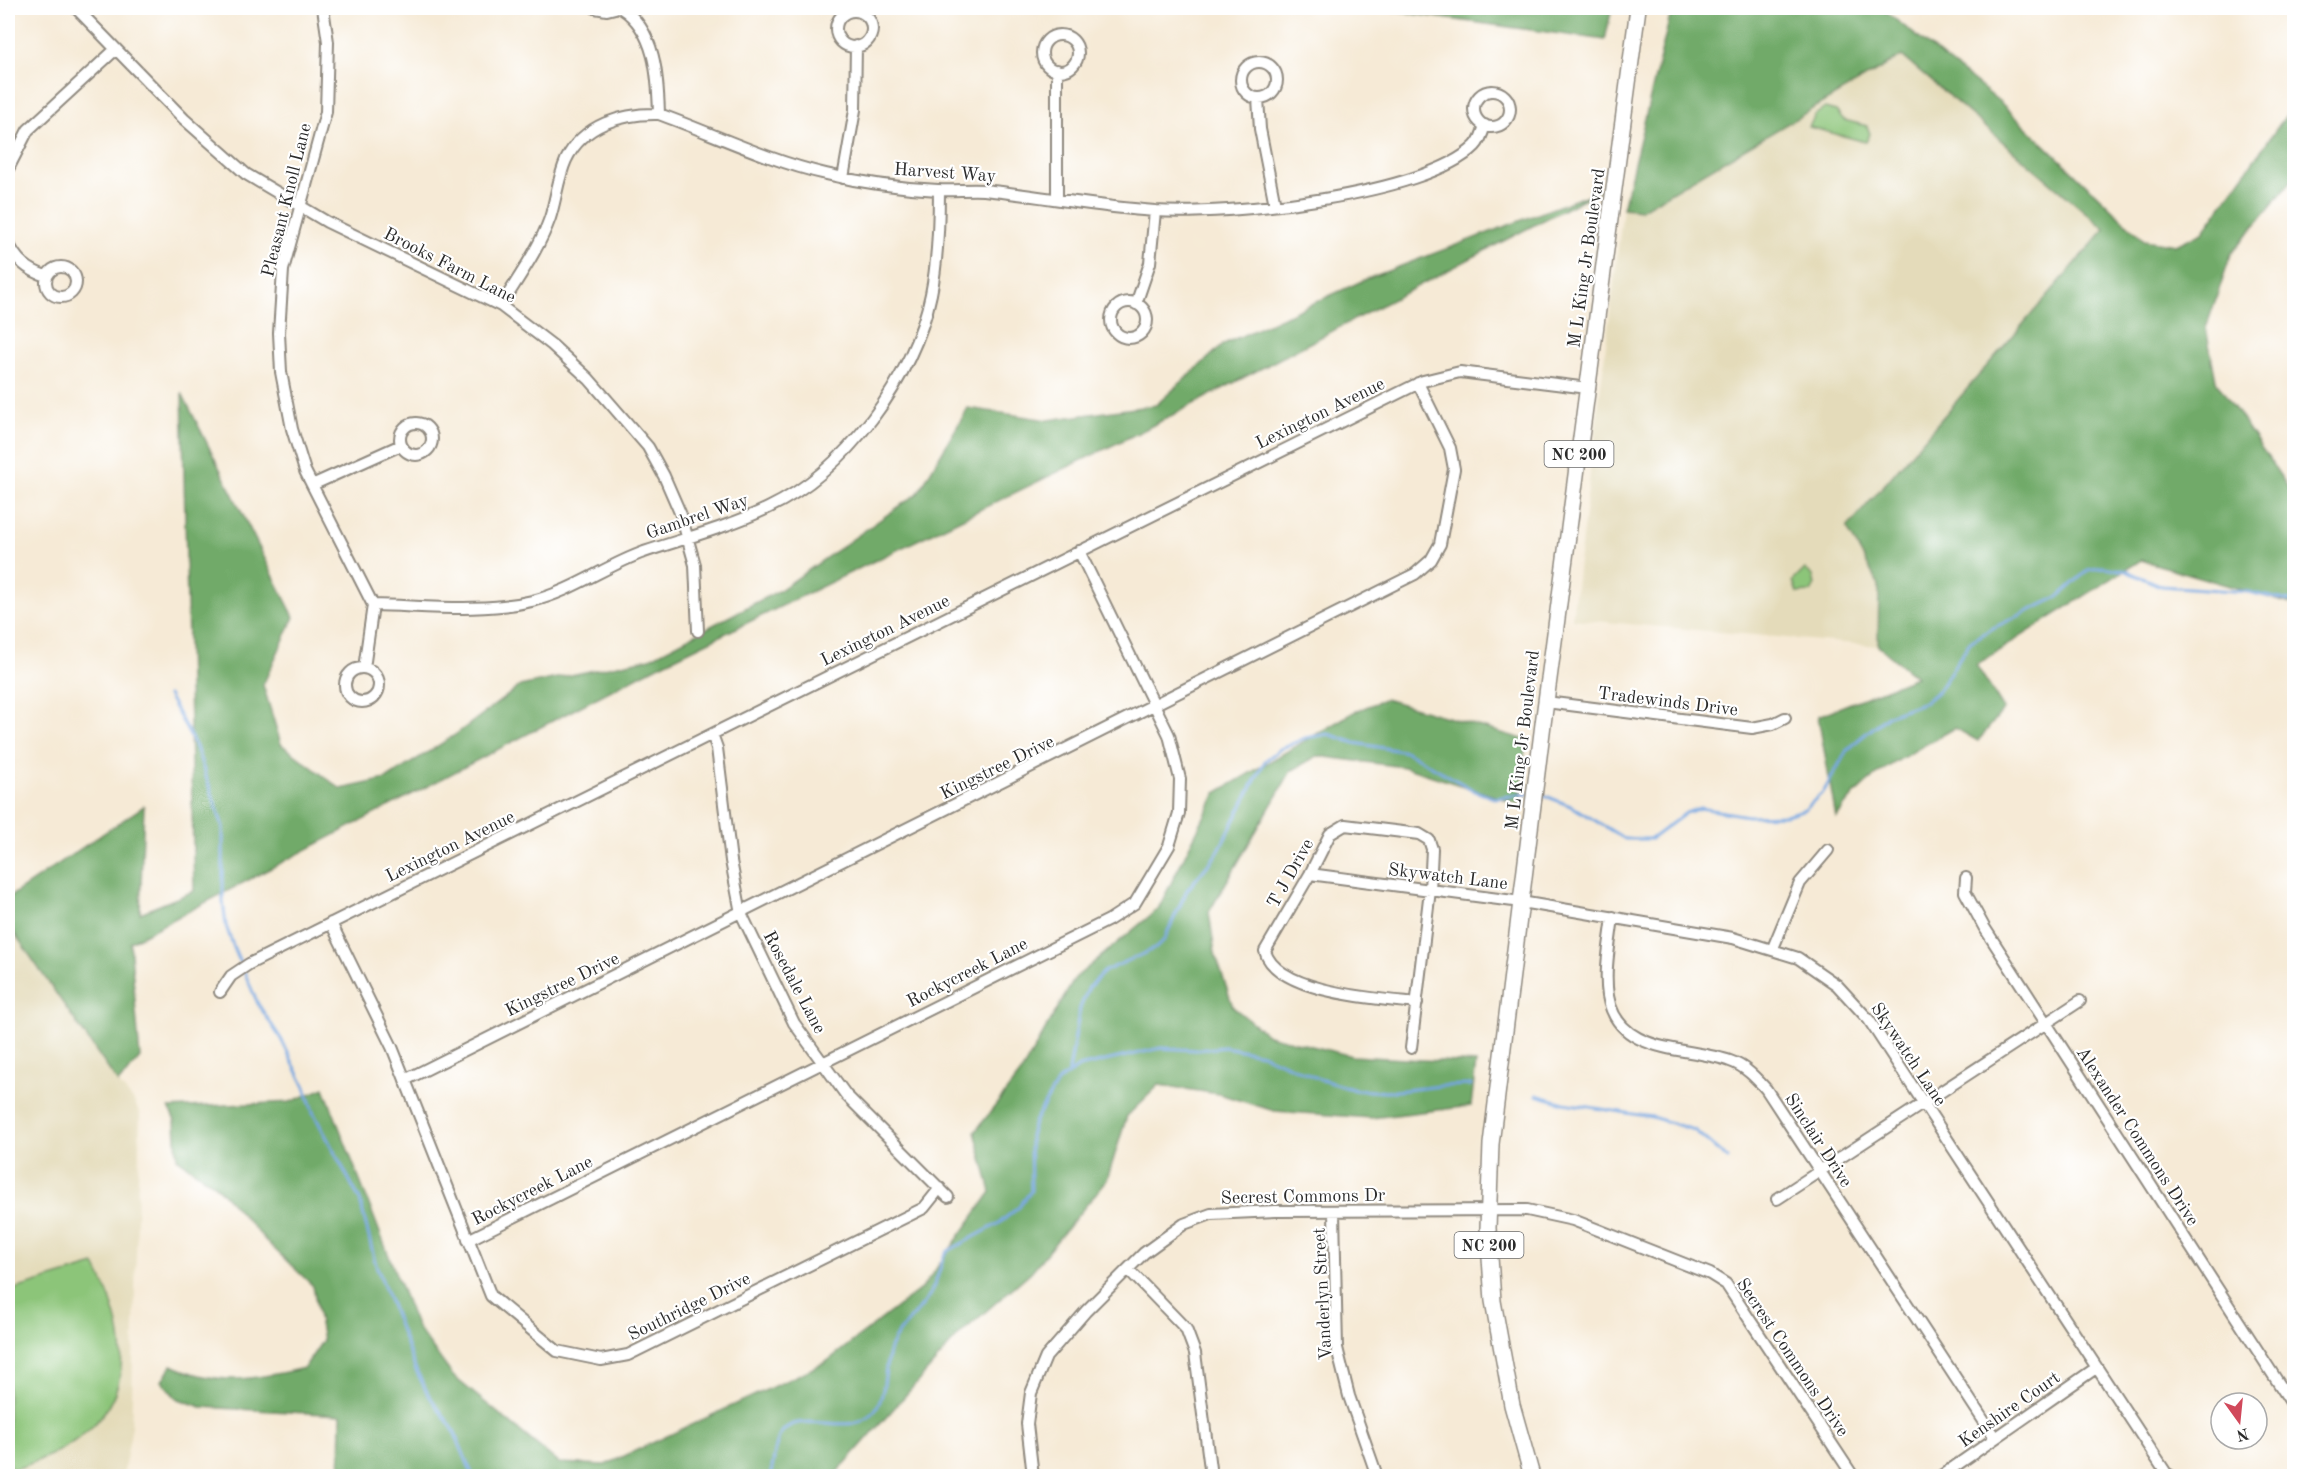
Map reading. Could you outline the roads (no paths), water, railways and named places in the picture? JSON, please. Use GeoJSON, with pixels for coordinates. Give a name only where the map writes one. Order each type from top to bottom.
{"type":"FeatureCollection","features":[{"type":"Feature","properties":{"kind":"main road","name":"M L King Jr Boulevard"},"geometry":{"type":"LineString","coordinates":[[1532,1476],[1512,1405],[1493,1302],[1488,1212],[1491,1144],[1546,702],[1638,8]]}},
{"type":"Feature","properties":{"kind":"street","name":"Brooks Farm Lane"},"geometry":{"type":"LineString","coordinates":[[76,8],[184,119],[246,174],[299,207],[501,306],[552,345],[589,379],[648,447],[681,515],[695,565],[698,631]]}},
{"type":"Feature","properties":{"kind":"street","name":"Pleasant Knoll Lane"},"geometry":{"type":"LineString","coordinates":[[323,8],[328,42],[326,112],[283,270],[279,333],[281,372],[292,429],[312,485],[374,605]]}},
{"type":"Feature","properties":{"kind":"street"},"geometry":{"type":"LineString","coordinates":[[595,8],[607,10],[615,8]]}},
{"type":"Feature","properties":{"kind":"street"},"geometry":{"type":"LineString","coordinates":[[621,8],[629,12],[649,40],[658,80],[659,114]]}},
{"type":"Feature","properties":{"kind":"street"},"geometry":{"type":"LineString","coordinates":[[843,178],[855,110],[856,46]]}},
{"type":"Feature","properties":{"kind":"street"},"geometry":{"type":"LineString","coordinates":[[8,169],[28,130],[116,49]]}},
{"type":"Feature","properties":{"kind":"street"},"geometry":{"type":"LineString","coordinates":[[1057,70],[1057,199]]}},
{"type":"Feature","properties":{"kind":"street"},"geometry":{"type":"LineString","coordinates":[[1258,98],[1260,129],[1275,206]]}},
{"type":"Feature","properties":{"kind":"street","name":"Harvest Way"},"geometry":{"type":"LineString","coordinates":[[501,306],[539,244],[550,218],[567,159],[582,138],[610,120],[638,114],[659,114],[781,159],[843,178],[939,190],[980,190],[1155,211],[1200,212],[1323,200],[1429,172],[1459,158],[1477,144],[1485,125]]}},
{"type":"Feature","properties":{"kind":"street","name":"Gambrel Way"},"geometry":{"type":"LineString","coordinates":[[374,605],[482,607],[532,601],[584,582],[634,556],[722,528],[770,507],[816,477],[853,442],[884,403],[909,356],[931,295],[939,233],[939,190]]}},
{"type":"Feature","properties":{"kind":"street"},"geometry":{"type":"LineString","coordinates":[[1136,304],[1150,262],[1155,211]]}},
{"type":"Feature","properties":{"kind":"street"},"geometry":{"type":"LineString","coordinates":[[8,242],[15,259],[34,273],[46,276]]}},
{"type":"Feature","properties":{"kind":"street","name":"Lexington Avenue"},"geometry":{"type":"LineString","coordinates":[[220,992],[231,975],[249,964],[1418,383],[1440,375],[1460,372],[1588,388]]}},
{"type":"Feature","properties":{"kind":"street","name":"Kingstree Drive"},"geometry":{"type":"LineString","coordinates":[[405,1080],[1401,583],[1431,560],[1440,544],[1454,470],[1450,448],[1418,383]]}},
{"type":"Feature","properties":{"kind":"street"},"geometry":{"type":"LineString","coordinates":[[312,485],[401,445]]}},
{"type":"Feature","properties":{"kind":"street","name":"Rockycreek Lane"},"geometry":{"type":"LineString","coordinates":[[468,1240],[1109,920],[1135,903],[1169,846],[1179,813],[1180,779],[1169,735],[1079,552]]}},
{"type":"Feature","properties":{"kind":"street"},"geometry":{"type":"LineString","coordinates":[[364,668],[374,605]]}},
{"type":"Feature","properties":{"kind":"street","name":"Tradewinds Drive"},"geometry":{"type":"LineString","coordinates":[[1546,702],[1752,728],[1773,724],[1785,718]]}},
{"type":"Feature","properties":{"kind":"street","name":"Rosedale Lane"},"geometry":{"type":"LineString","coordinates":[[712,734],[717,748],[730,861],[741,913],[794,1023],[846,1095],[944,1193]]}},
{"type":"Feature","properties":{"kind":"street","name":"T J Drive"},"geometry":{"type":"LineString","coordinates":[[1411,1048],[1417,1003],[1430,890],[1432,849],[1429,840],[1419,834],[1346,825],[1330,834],[1310,874],[1264,951],[1272,968],[1326,992],[1417,1003]]}},
{"type":"Feature","properties":{"kind":"street"},"geometry":{"type":"LineString","coordinates":[[1773,948],[1800,882],[1828,850]]}},
{"type":"Feature","properties":{"kind":"street","name":"Skywatch Lane"},"geometry":{"type":"LineString","coordinates":[[1310,874],[1521,902],[1733,938],[1773,948],[1798,958],[1837,985],[1869,1020],[2096,1368],[2171,1476]]}},
{"type":"Feature","properties":{"kind":"street","name":"Alexander Commons Drive"},"geometry":{"type":"LineString","coordinates":[[1966,878],[1965,892],[1984,927],[2295,1407]]}},
{"type":"Feature","properties":{"kind":"street","name":"Sinclair Drive"},"geometry":{"type":"LineString","coordinates":[[1613,917],[1607,975],[1609,998],[1621,1024],[1633,1035],[1654,1046],[1730,1061],[1749,1071],[1766,1089],[1995,1438]]}},
{"type":"Feature","properties":{"kind":"street","name":"Southridge Drive"},"geometry":{"type":"LineString","coordinates":[[331,923],[392,1047],[491,1296],[557,1351],[601,1360],[628,1354],[924,1208],[944,1193]]}},
{"type":"Feature","properties":{"kind":"street"},"geometry":{"type":"LineString","coordinates":[[1778,1198],[2080,1001]]}},
{"type":"Feature","properties":{"kind":"street","name":"Secrest Commons Drive"},"geometry":{"type":"LineString","coordinates":[[1488,1212],[1527,1210],[1573,1220],[1710,1274],[1726,1284],[1853,1476]]}},
{"type":"Feature","properties":{"kind":"street","name":"Secrest Commons Dr"},"geometry":{"type":"LineString","coordinates":[[1033,1476],[1027,1424],[1031,1393],[1046,1357],[1144,1253],[1184,1224],[1211,1214],[1276,1211],[1488,1212]]}},
{"type":"Feature","properties":{"kind":"street","name":"Vanderlyn Street"},"geometry":{"type":"LineString","coordinates":[[1334,1212],[1337,1348],[1349,1396],[1377,1476]]}},
{"type":"Feature","properties":{"kind":"street"},"geometry":{"type":"LineString","coordinates":[[1128,1269],[1186,1329],[1192,1345],[1202,1399],[1211,1476]]}},
{"type":"Feature","properties":{"kind":"street","name":"Kenshire Court"},"geometry":{"type":"LineString","coordinates":[[1941,1476],[2096,1368]]}},
{"type":"Feature","properties":{"kind":"waterway"},"geometry":{"type":"LineString","coordinates":[[1541,794],[1573,807],[1625,839],[1651,839],[1686,813],[1700,808],[1748,816],[1786,815],[1805,809],[1824,791],[1846,752],[1858,740],[1889,715],[1925,702],[1938,691],[1970,642],[1993,628],[2058,597],[2088,570],[2103,567],[2126,571],[2161,586],[2248,592],[2294,602]]}},
{"type":"Feature","properties":{"kind":"waterway"},"geometry":{"type":"LineString","coordinates":[[168,695],[196,747],[223,827],[223,901],[226,926],[234,948],[258,1004],[281,1039],[305,1087],[313,1112],[360,1200],[375,1262],[415,1368],[428,1394],[453,1429],[473,1476]]}},
{"type":"Feature","properties":{"kind":"waterway"},"geometry":{"type":"LineString","coordinates":[[1069,1071],[1080,1008],[1089,987],[1105,971],[1156,948],[1164,940],[1187,890],[1217,854],[1265,761],[1280,749],[1305,738],[1328,734],[1355,743],[1407,752],[1475,791],[1494,798],[1528,794]]}},
{"type":"Feature","properties":{"kind":"waterway"},"geometry":{"type":"LineString","coordinates":[[770,1476],[777,1442],[786,1428],[796,1423],[808,1422],[849,1424],[861,1421],[877,1408],[883,1391],[891,1346],[930,1294],[944,1256],[948,1251],[998,1224],[1019,1207],[1031,1191],[1030,1136],[1034,1122],[1058,1081],[1079,1067],[1161,1048],[1196,1050],[1225,1047],[1262,1054],[1319,1079],[1355,1090],[1387,1092],[1471,1085]]}},
{"type":"Feature","properties":{"kind":"waterway"},"geometry":{"type":"LineString","coordinates":[[1536,1095],[1564,1103],[1652,1117],[1694,1130],[1728,1159]]}}]}
